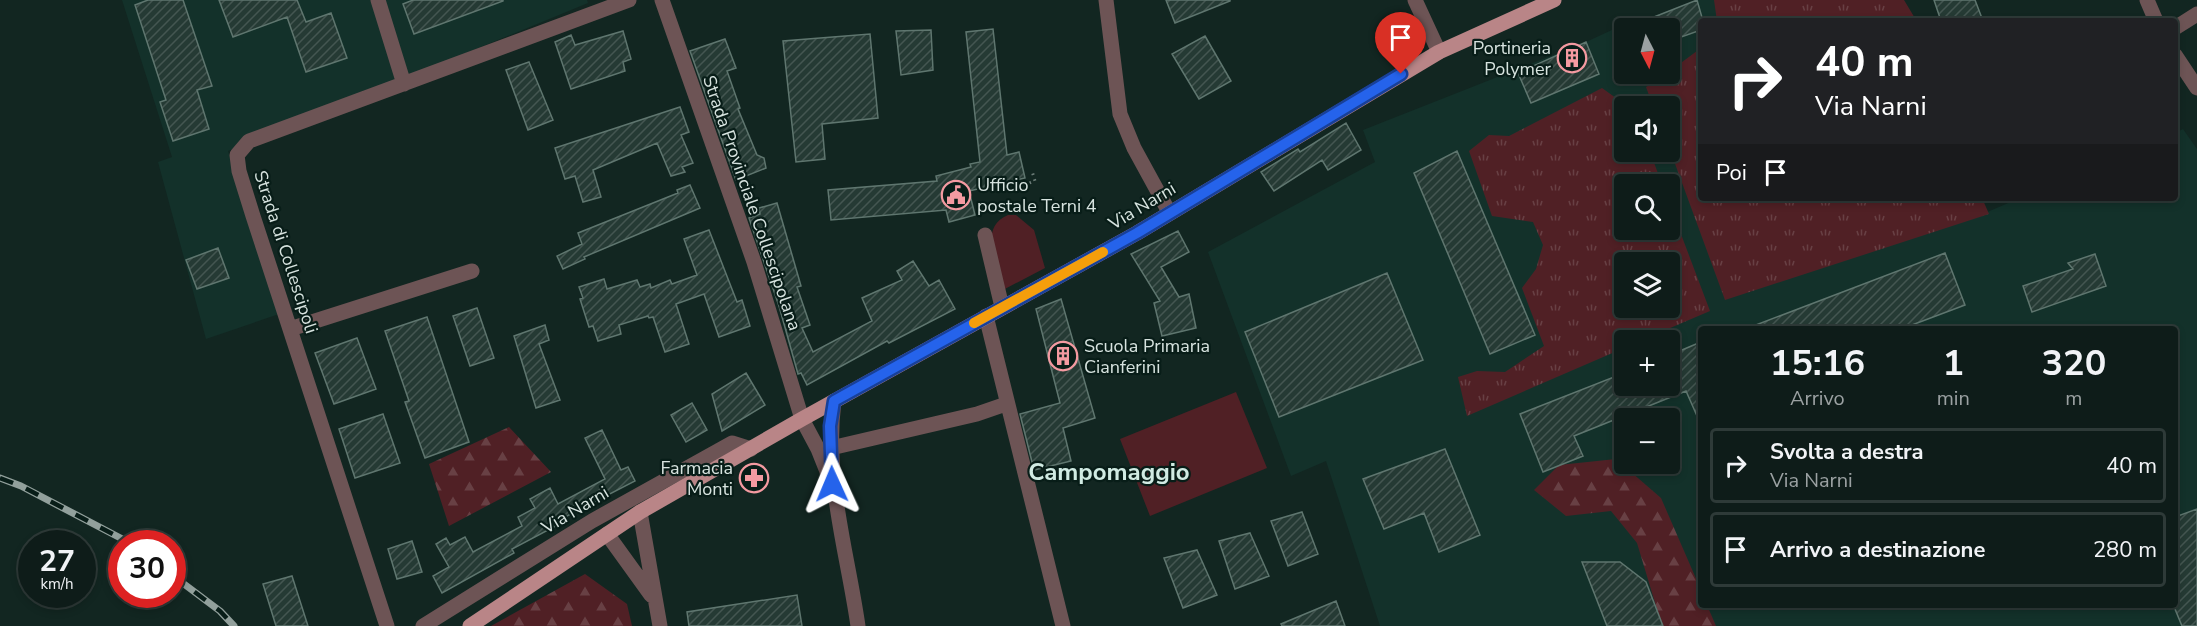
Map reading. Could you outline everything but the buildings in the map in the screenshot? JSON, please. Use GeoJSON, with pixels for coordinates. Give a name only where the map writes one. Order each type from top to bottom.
{"type":"FeatureCollection","features":[{"type":"Feature","properties":{"kind":"main road","name":"Via Narni"},"geometry":{"type":"LineString","coordinates":[[470,626],[640,513],[802,419],[1137,233],[1439,52],[1554,0]]}},
{"type":"Feature","properties":{"kind":"street"},"geometry":{"type":"LineString","coordinates":[[378,0],[404,84]]}},
{"type":"Feature","properties":{"kind":"street","name":"Strada di Collescipoli"},"geometry":{"type":"LineString","coordinates":[[387,626],[239,171],[237,155],[249,141],[629,0]]}},
{"type":"Feature","properties":{"kind":"street","name":"Strada Provinciale Collescipolana"},"geometry":{"type":"LineString","coordinates":[[662,0],[754,262],[802,419],[818,449],[832,484]]}},
{"type":"Feature","properties":{"kind":"street"},"geometry":{"type":"LineString","coordinates":[[1106,0],[1120,114],[1134,148],[1169,212]]}},
{"type":"Feature","properties":{"kind":"street"},"geometry":{"type":"LineString","coordinates":[[1415,0],[1439,52]]}},
{"type":"Feature","properties":{"kind":"street"},"geometry":{"type":"LineString","coordinates":[[2147,0],[2155,18]]}},
{"type":"Feature","properties":{"kind":"street"},"geometry":{"type":"LineString","coordinates":[[2178,26],[2197,14]]}},
{"type":"Feature","properties":{"kind":"street"},"geometry":{"type":"LineString","coordinates":[[2178,60],[2197,88]]}},
{"type":"Feature","properties":{"kind":"street"},"geometry":{"type":"LineString","coordinates":[[985,235],[1002,307]]}},
{"type":"Feature","properties":{"kind":"street","name":"Strada di Collescipoli"},"geometry":{"type":"LineString","coordinates":[[290,328],[472,271]]}},
{"type":"Feature","properties":{"kind":"street"},"geometry":{"type":"LineString","coordinates":[[986,316],[1006,404],[1063,626]]}},
{"type":"Feature","properties":{"kind":"street"},"geometry":{"type":"LineString","coordinates":[[834,401],[831,448],[832,484],[858,626]]}},
{"type":"Feature","properties":{"kind":"street"},"geometry":{"type":"LineString","coordinates":[[831,448],[977,414],[1006,404]]}},
{"type":"Feature","properties":{"kind":"street","name":"Via Narni"},"geometry":{"type":"LineString","coordinates":[[423,626],[592,521],[732,443],[751,449]]}},
{"type":"Feature","properties":{"kind":"street"},"geometry":{"type":"LineString","coordinates":[[640,513],[653,598],[660,626]]}},
{"type":"Feature","properties":{"kind":"street"},"geometry":{"type":"LineString","coordinates":[[607,534],[653,598]]}},
{"type":"Feature","properties":{"kind":"path"},"geometry":{"type":"LineString","coordinates":[[1023,185],[1035,181],[1032,171]]}},
{"type":"Feature","properties":{"kind":"shaded area"},"geometry":{"type":"Polygon","coordinates":[[[122,0],[587,0],[588,3],[228,151],[279,314],[206,339],[158,162],[172,157],[122,0]]]}},
{"type":"Feature","properties":{"kind":"shaded area"},"geometry":{"type":"Polygon","coordinates":[[[1697,0],[1890,0],[1898,18],[1698,18],[1698,201],[1747,201],[1978,216],[2013,201],[2178,201],[2178,132],[2183,129],[2197,149],[2197,626],[1380,626],[1326,461],[1291,476],[1208,252],[1375,162],[1363,130],[1614,29],[1614,84],[1680,84],[1680,18],[1649,18],[1697,0]]]}},
{"type":"Feature","properties":{"kind":"green space"},"geometry":{"type":"Polygon","coordinates":[[[1714,0],[1904,0],[1915,18],[1717,18],[1714,0]]]}},
{"type":"Feature","properties":{"kind":"green space"},"geometry":{"type":"Polygon","coordinates":[[[1698,50],[1698,201],[1983,201],[1989,214],[1725,300],[1674,162],[1680,162],[1680,96],[1649,96],[1646,87],[1652,84],[1680,84],[1680,64],[1698,50]]]}},
{"type":"Feature","properties":{"kind":"green space"},"geometry":{"type":"Polygon","coordinates":[[[1602,88],[1614,97],[1614,162],[1654,162],[1658,174],[1614,174],[1614,240],[1680,240],[1680,232],[1710,311],[1665,330],[1614,330],[1614,352],[1467,416],[1458,377],[1477,371],[1505,372],[1544,346],[1522,288],[1536,269],[1543,245],[1533,222],[1492,216],[1469,151],[1489,135],[1509,136],[1602,88]]]}},
{"type":"Feature","properties":{"kind":"green space"},"geometry":{"type":"Polygon","coordinates":[[[1008,215],[1016,215],[1034,230],[1045,268],[1001,291],[993,259],[991,238],[999,221],[1008,215]]]}},
{"type":"Feature","properties":{"kind":"green space"},"geometry":{"type":"Polygon","coordinates":[[[1236,392],[1267,468],[1150,516],[1120,439],[1236,392]]]}},
{"type":"Feature","properties":{"kind":"green space"},"geometry":{"type":"Polygon","coordinates":[[[509,427],[551,472],[449,526],[429,464],[509,427]]]}},
{"type":"Feature","properties":{"kind":"green space"},"geometry":{"type":"Polygon","coordinates":[[[1614,459],[1614,474],[1633,474],[1661,498],[1698,583],[1698,608],[1708,608],[1716,626],[1662,626],[1637,543],[1611,511],[1566,516],[1534,490],[1559,465],[1614,459]]]}},
{"type":"Feature","properties":{"kind":"green space"},"geometry":{"type":"Polygon","coordinates":[[[585,574],[627,604],[632,626],[491,626],[585,574]]]}},
{"type":"Feature","properties":{"kind":"railway"},"geometry":{"type":"LineString","coordinates":[[0,478],[21,486],[108,531]]}},
{"type":"Feature","properties":{"kind":"railway"},"geometry":{"type":"LineString","coordinates":[[186,586],[220,611],[234,626]]}},
{"type":"Feature","properties":{"kind":"slow traffic"},"geometry":{"type":"LineString","coordinates":[[974,323],[1103,252]]}},
{"type":"Feature","properties":{"kind":"place","name":"Portineria Polymer"},"geometry":{"type":"Point","coordinates":[1572,58]}},
{"type":"Feature","properties":{"kind":"place","name":"Ufficio postale Terni 4"},"geometry":{"type":"Point","coordinates":[956,195]}},
{"type":"Feature","properties":{"kind":"place","name":"Scuola Primaria Cianferini"},"geometry":{"type":"Point","coordinates":[1063,356]}},
{"type":"Feature","properties":{"kind":"place","name":"Farmacia Monti"},"geometry":{"type":"Point","coordinates":[754,478]}},
{"type":"Feature","properties":{"kind":"district","name":"Campomaggio"},"geometry":{"type":"Point","coordinates":[1109,472]}},
{"type":"Feature","properties":{"kind":"route"},"geometry":{"type":"LineString","coordinates":[[832,484],[830,426],[834,401],[1137,233],[1266,153],[1401,74]]}}]}
